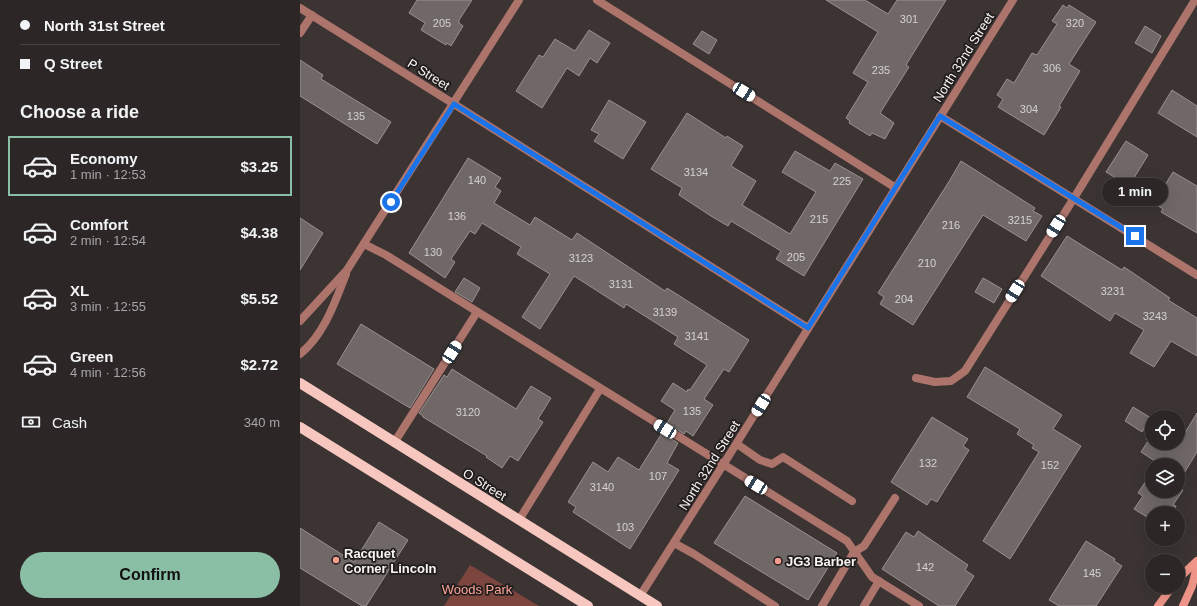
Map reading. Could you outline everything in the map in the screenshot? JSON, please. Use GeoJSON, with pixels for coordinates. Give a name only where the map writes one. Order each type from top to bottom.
{"type":"FeatureCollection","features":[{"type":"Feature","properties":{"kind":"main road","name":"O Street"},"geometry":{"type":"LineString","coordinates":[[300,383],[657,606]]}},
{"type":"Feature","properties":{"kind":"main road"},"geometry":{"type":"LineString","coordinates":[[300,427],[588,606]]}},
{"type":"Feature","properties":{"kind":"main road"},"geometry":{"type":"LineString","coordinates":[[1185,572],[1197,561]]}},
{"type":"Feature","properties":{"kind":"main road"},"geometry":{"type":"LineString","coordinates":[[1183,606],[1192,586],[1197,566]]}},
{"type":"Feature","properties":{"kind":"main road"},"geometry":{"type":"LineString","coordinates":[[1158,606],[1167,594]]}},
{"type":"Feature","properties":{"kind":"street"},"geometry":{"type":"LineString","coordinates":[[300,354],[306,350],[320,330],[333,307],[348,270],[519,0]]}},
{"type":"Feature","properties":{"kind":"street"},"geometry":{"type":"LineString","coordinates":[[597,0],[896,188]]}},
{"type":"Feature","properties":{"kind":"street","name":"North 32nd Street"},"geometry":{"type":"LineString","coordinates":[[640,596],[737,444],[1013,0]]}},
{"type":"Feature","properties":{"kind":"street"},"geometry":{"type":"LineString","coordinates":[[916,378],[935,382],[950,381],[965,370],[1074,198],[1195,0]]}},
{"type":"Feature","properties":{"kind":"street","name":"P Street"},"geometry":{"type":"LineString","coordinates":[[300,8],[808,328]]}},
{"type":"Feature","properties":{"kind":"street"},"geometry":{"type":"LineString","coordinates":[[300,33],[312,15]]}},
{"type":"Feature","properties":{"kind":"street"},"geometry":{"type":"LineString","coordinates":[[940,116],[1197,275]]}},
{"type":"Feature","properties":{"kind":"street"},"geometry":{"type":"LineString","coordinates":[[364,244],[386,255],[600,389],[848,541],[872,577],[915,605]]}},
{"type":"Feature","properties":{"kind":"street"},"geometry":{"type":"LineString","coordinates":[[300,321],[348,270]]}},
{"type":"Feature","properties":{"kind":"street"},"geometry":{"type":"LineString","coordinates":[[394,443],[478,312]]}},
{"type":"Feature","properties":{"kind":"street"},"geometry":{"type":"LineString","coordinates":[[519,520],[600,389]]}},
{"type":"Feature","properties":{"kind":"street"},"geometry":{"type":"LineString","coordinates":[[737,444],[760,460],[772,464],[783,457],[852,501]]}},
{"type":"Feature","properties":{"kind":"street"},"geometry":{"type":"LineString","coordinates":[[822,606],[854,552],[864,546],[894,498]]}},
{"type":"Feature","properties":{"kind":"street"},"geometry":{"type":"LineString","coordinates":[[674,542],[775,606]]}},
{"type":"Feature","properties":{"kind":"street"},"geometry":{"type":"LineString","coordinates":[[864,606],[879,581]]}},
{"type":"Feature","properties":{"kind":"green space","name":"Woods Park"},"geometry":{"type":"Polygon","coordinates":[[[470,565],[539,606],[444,606],[470,565]]]}},
{"type":"Feature","properties":{"kind":"building"},"geometry":{"type":"Polygon","coordinates":[[[417,0],[472,0],[459,20],[459,23],[463,26],[451,46],[447,43],[446,45],[421,30],[425,23],[409,13],[417,0]]]}},
{"type":"Feature","properties":{"kind":"building"},"geometry":{"type":"Polygon","coordinates":[[[826,0],[865,0],[888,14],[897,0],[946,0],[906,65],[909,67],[880,113],[894,123],[885,139],[872,133],[870,136],[849,123],[850,121],[846,118],[868,82],[853,73],[878,32],[826,0]]]}},
{"type":"Feature","properties":{"kind":"building"},"geometry":{"type":"Polygon","coordinates":[[[1063,5],[1067,8],[1069,5],[1096,22],[1069,64],[1080,71],[1044,135],[998,107],[1003,99],[997,95],[1007,79],[1014,83],[1032,53],[1037,55],[1057,24],[1052,21],[1063,5]]]}},
{"type":"Feature","properties":{"kind":"building"},"geometry":{"type":"Polygon","coordinates":[[[1145,26],[1161,36],[1152,53],[1135,43],[1145,26]]]}},
{"type":"Feature","properties":{"kind":"building"},"geometry":{"type":"Polygon","coordinates":[[[589,30],[610,43],[597,63],[590,58],[579,76],[567,68],[542,108],[516,91],[539,55],[543,57],[555,39],[575,51],[589,30]]]}},
{"type":"Feature","properties":{"kind":"building"},"geometry":{"type":"Polygon","coordinates":[[[702,31],[717,40],[709,54],[693,44],[702,31]]]}},
{"type":"Feature","properties":{"kind":"building"},"geometry":{"type":"Polygon","coordinates":[[[300,60],[323,75],[321,79],[391,122],[377,144],[300,96],[300,60]]]}},
{"type":"Feature","properties":{"kind":"building"},"geometry":{"type":"Polygon","coordinates":[[[1172,90],[1197,106],[1197,137],[1158,113],[1172,90]]]}},
{"type":"Feature","properties":{"kind":"building"},"geometry":{"type":"Polygon","coordinates":[[[609,100],[646,122],[623,159],[594,141],[599,134],[591,130],[609,100]]]}},
{"type":"Feature","properties":{"kind":"building"},"geometry":{"type":"Polygon","coordinates":[[[687,113],[726,138],[727,136],[743,146],[731,166],[756,181],[742,205],[790,234],[816,192],[782,172],[795,151],[830,171],[835,163],[863,179],[804,276],[776,259],[781,251],[731,221],[728,226],[711,216],[679,195],[682,188],[651,169],[687,113]]]}},
{"type":"Feature","properties":{"kind":"building"},"geometry":{"type":"Polygon","coordinates":[[[1126,141],[1148,155],[1129,186],[1106,172],[1126,141]]]}},
{"type":"Feature","properties":{"kind":"building"},"geometry":{"type":"Polygon","coordinates":[[[468,158],[501,178],[495,187],[501,191],[494,203],[530,225],[535,217],[572,240],[577,233],[665,291],[667,288],[749,340],[729,372],[724,369],[704,399],[713,405],[693,436],[686,431],[684,434],[667,423],[675,410],[661,401],[673,383],[687,392],[688,389],[690,390],[707,365],[674,344],[678,337],[626,304],[624,308],[574,276],[540,329],[522,317],[550,274],[517,254],[521,247],[482,223],[475,234],[470,231],[451,259],[455,262],[445,278],[409,253],[468,158]]]}},
{"type":"Feature","properties":{"kind":"building"},"geometry":{"type":"Polygon","coordinates":[[[961,161],[1035,208],[1033,211],[1042,216],[1026,241],[983,215],[913,325],[880,304],[884,297],[878,293],[961,161]]]}},
{"type":"Feature","properties":{"kind":"building"},"geometry":{"type":"Polygon","coordinates":[[[1173,172],[1197,186],[1197,233],[1161,212],[1163,209],[1154,203],[1173,172]]]}},
{"type":"Feature","properties":{"kind":"building"},"geometry":{"type":"Polygon","coordinates":[[[300,218],[323,233],[300,270],[300,218]]]}},
{"type":"Feature","properties":{"kind":"building"},"geometry":{"type":"Polygon","coordinates":[[[1067,236],[1122,270],[1124,267],[1170,298],[1168,300],[1197,318],[1197,356],[1171,341],[1154,367],[1130,353],[1144,330],[1115,313],[1110,321],[1041,276],[1067,236]]]}},
{"type":"Feature","properties":{"kind":"building"},"geometry":{"type":"Polygon","coordinates":[[[464,278],[480,288],[472,302],[455,292],[464,278]]]}},
{"type":"Feature","properties":{"kind":"building"},"geometry":{"type":"Polygon","coordinates":[[[983,278],[1002,289],[994,303],[975,292],[983,278]]]}},
{"type":"Feature","properties":{"kind":"building"},"geometry":{"type":"Polygon","coordinates":[[[361,324],[434,369],[410,408],[337,364],[361,324]]]}},
{"type":"Feature","properties":{"kind":"building"},"geometry":{"type":"Polygon","coordinates":[[[985,367],[1062,415],[1053,429],[1081,446],[1010,559],[983,541],[1039,452],[1032,448],[1034,445],[1017,434],[1020,429],[967,397],[985,367]]]}},
{"type":"Feature","properties":{"kind":"building"},"geometry":{"type":"Polygon","coordinates":[[[452,369],[516,409],[531,386],[551,398],[538,419],[543,422],[518,461],[510,456],[502,468],[486,457],[487,456],[423,417],[419,413],[444,375],[447,377],[452,369]]]}},
{"type":"Feature","properties":{"kind":"building"},"geometry":{"type":"Polygon","coordinates":[[[1133,407],[1145,414],[1145,427],[1142,432],[1125,421],[1133,407]]]}},
{"type":"Feature","properties":{"kind":"building"},"geometry":{"type":"Polygon","coordinates":[[[1197,413],[1197,452],[1185,472],[1185,458],[1150,458],[1141,452],[1145,446],[1145,450],[1185,450],[1185,433],[1197,413]]]}},
{"type":"Feature","properties":{"kind":"building"},"geometry":{"type":"Polygon","coordinates":[[[932,417],[968,439],[963,446],[969,450],[937,502],[931,499],[927,505],[891,482],[932,417]]]}},
{"type":"Feature","properties":{"kind":"building"},"geometry":{"type":"Polygon","coordinates":[[[662,433],[678,443],[667,463],[679,470],[630,549],[573,512],[576,507],[568,502],[593,462],[608,472],[618,457],[639,470],[662,433]]]}},
{"type":"Feature","properties":{"kind":"building"},"geometry":{"type":"Polygon","coordinates":[[[1145,482],[1145,498],[1178,498],[1173,505],[1176,506],[1145,506],[1145,516],[1134,509],[1143,496],[1138,493],[1145,482]]]}},
{"type":"Feature","properties":{"kind":"building"},"geometry":{"type":"Polygon","coordinates":[[[745,496],[837,553],[808,600],[714,543],[745,496]]]}},
{"type":"Feature","properties":{"kind":"building"},"geometry":{"type":"Polygon","coordinates":[[[379,522],[408,540],[366,606],[362,606],[300,568],[300,528],[354,562],[379,522]]]}},
{"type":"Feature","properties":{"kind":"building"},"geometry":{"type":"Polygon","coordinates":[[[918,531],[968,565],[965,570],[974,576],[955,606],[939,606],[882,569],[906,532],[914,537],[918,531]]]}},
{"type":"Feature","properties":{"kind":"building"},"geometry":{"type":"Polygon","coordinates":[[[1086,541],[1115,559],[1114,561],[1122,566],[1096,606],[1059,606],[1049,600],[1086,541]]]}},
{"type":"Feature","properties":{"kind":"place","name":"Racquet Corner Lincoln"},"geometry":{"type":"Point","coordinates":[336,560]}},
{"type":"Feature","properties":{"kind":"place","name":"JG3 Barber"},"geometry":{"type":"Point","coordinates":[778,561]}},
{"type":"Feature","properties":{"kind":"route"},"geometry":{"type":"LineString","coordinates":[[391,202],[454,104],[808,328],[940,116],[1135,236]]}}]}
